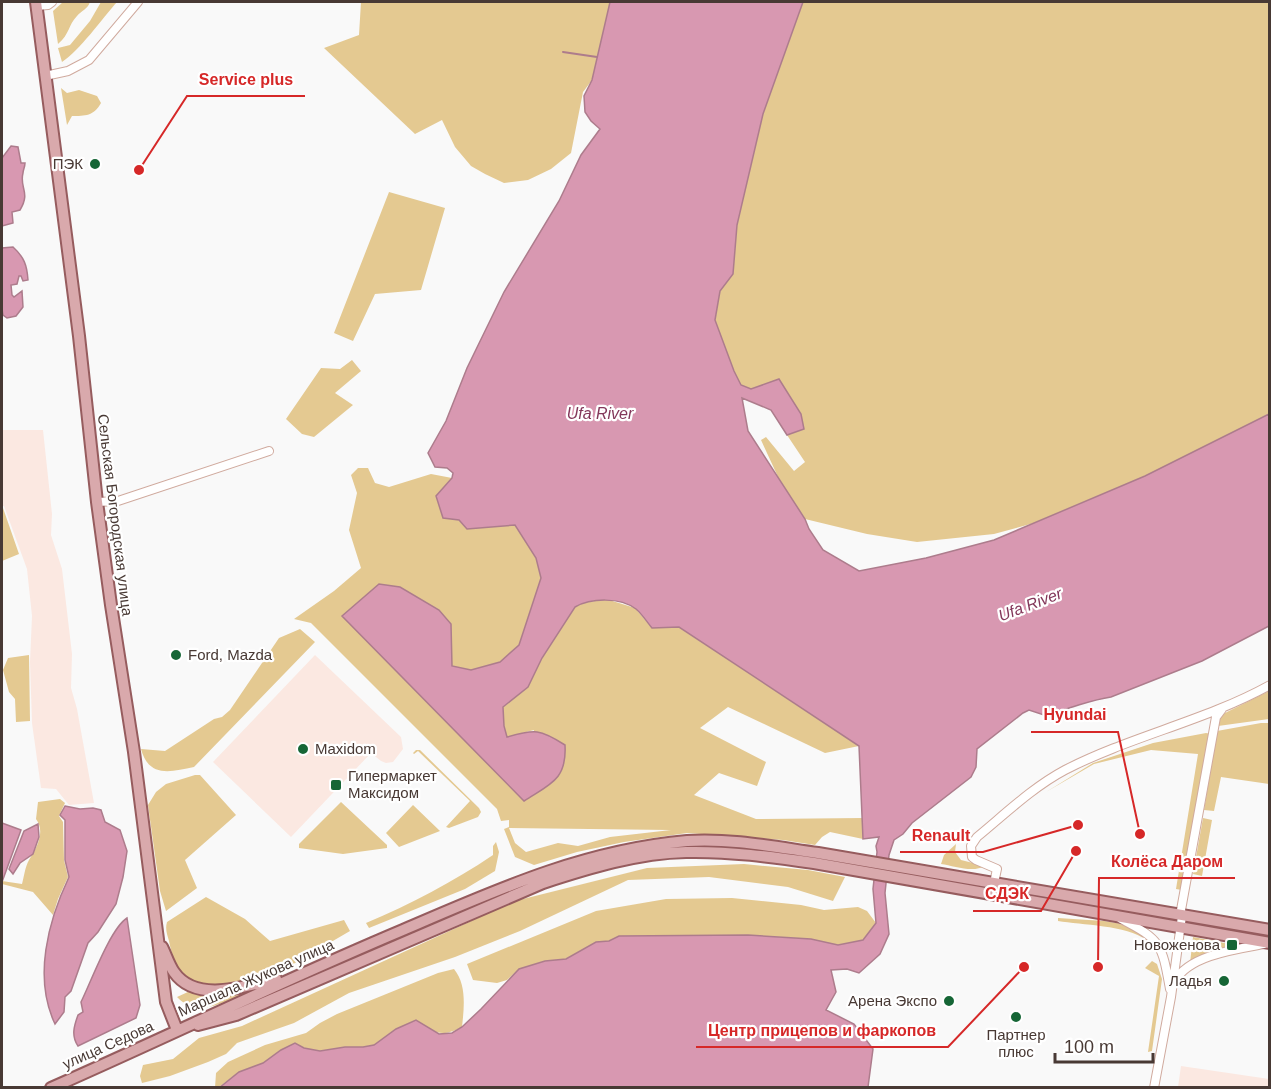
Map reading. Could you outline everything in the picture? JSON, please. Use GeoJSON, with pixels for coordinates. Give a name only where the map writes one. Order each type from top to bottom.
{"type":"FeatureCollection","features":[{"type":"Feature","properties":{"kind":"main road","name":"Сельская Богородская улица"},"geometry":{"type":"LineString","coordinates":[[36,4],[111,605],[134,752],[166,1002],[177,1030]]}},
{"type":"Feature","properties":{"kind":"main road","name":"Маршала Жукова улица"},"geometry":{"type":"LineString","coordinates":[[177,1030],[297,975],[501,888],[540,872],[593,857],[645,846],[689,841],[754,843],[816,858]]}},
{"type":"Feature","properties":{"kind":"main road","name":"Маршала Жукова улица"},"geometry":{"type":"LineString","coordinates":[[177,1030],[236,1015],[513,894],[578,872],[647,856],[686,852],[816,858]]}},
{"type":"Feature","properties":{"kind":"main road"},"geometry":{"type":"LineString","coordinates":[[816,858],[937,879],[1116,917],[1269,943]]}},
{"type":"Feature","properties":{"kind":"main road"},"geometry":{"type":"LineString","coordinates":[[937,879],[994,883],[1269,930]]}},
{"type":"Feature","properties":{"kind":"main road"},"geometry":{"type":"LineString","coordinates":[[157,937],[175,973],[186,984],[198,989],[237,988],[297,975]]}},
{"type":"Feature","properties":{"kind":"main road","name":"улица Седова"},"geometry":{"type":"LineString","coordinates":[[51,1088],[177,1030]]}},
{"type":"Feature","properties":{"kind":"street"},"geometry":{"type":"LineString","coordinates":[[36,4],[48,5],[52,2]]}},
{"type":"Feature","properties":{"kind":"street"},"geometry":{"type":"LineString","coordinates":[[45,76],[68,71],[89,60],[138,2]]}},
{"type":"Feature","properties":{"kind":"street"},"geometry":{"type":"LineString","coordinates":[[97,502],[118,501],[269,451]]}},
{"type":"Feature","properties":{"kind":"street"},"geometry":{"type":"LineString","coordinates":[[994,883],[997,869],[976,861],[972,857],[971,846],[977,837],[1053,777],[1124,746],[1222,709],[1269,685]]}},
{"type":"Feature","properties":{"kind":"street"},"geometry":{"type":"LineString","coordinates":[[1154,1088],[1171,997],[1181,910],[1216,717],[1222,709]]}},
{"type":"Feature","properties":{"kind":"street"},"geometry":{"type":"LineString","coordinates":[[1116,917],[1146,932],[1157,942],[1164,954],[1171,997]]}},
{"type":"Feature","properties":{"kind":"street"},"geometry":{"type":"LineString","coordinates":[[1171,997],[1179,974],[1187,966],[1220,954],[1269,943]]}},
{"type":"Feature","properties":{"kind":"shaded area"},"geometry":{"type":"Polygon","coordinates":[[[63,2],[90,2],[74,19],[65,37],[58,44],[53,11],[63,2]]]}},
{"type":"Feature","properties":{"kind":"shaded area"},"geometry":{"type":"Polygon","coordinates":[[[101,2],[117,2],[83,42],[62,62],[58,48],[70,45],[90,21],[101,2]]]}},
{"type":"Feature","properties":{"kind":"shaded area"},"geometry":{"type":"Polygon","coordinates":[[[361,2],[610,2],[592,80],[583,92],[571,153],[551,169],[528,180],[504,183],[471,166],[455,147],[442,120],[415,134],[324,48],[359,35],[361,2]]]}},
{"type":"Feature","properties":{"kind":"shaded area"},"geometry":{"type":"Polygon","coordinates":[[[803,2],[1269,2],[1269,414],[1145,476],[1034,523],[994,534],[917,542],[867,534],[805,519],[779,479],[761,440],[766,437],[794,471],[805,462],[787,435],[804,429],[750,389],[741,385],[715,321],[720,291],[733,274],[737,225],[763,114],[803,2]]]}},
{"type":"Feature","properties":{"kind":"shaded area"},"geometry":{"type":"Polygon","coordinates":[[[61,88],[67,93],[79,90],[97,96],[101,103],[95,111],[89,114],[72,116],[67,125],[61,88]]]}},
{"type":"Feature","properties":{"kind":"shaded area"},"geometry":{"type":"Polygon","coordinates":[[[389,192],[445,208],[421,290],[375,294],[353,341],[334,333],[389,192]]]}},
{"type":"Feature","properties":{"kind":"shaded area"},"geometry":{"type":"Polygon","coordinates":[[[352,360],[361,371],[335,393],[353,405],[314,437],[302,434],[286,419],[321,368],[340,369],[352,360]]]}},
{"type":"Feature","properties":{"kind":"shaded area"},"geometry":{"type":"Polygon","coordinates":[[[2,430],[43,430],[52,514],[51,535],[62,569],[72,654],[71,688],[94,803],[69,805],[56,789],[41,788],[32,723],[30,662],[32,616],[27,569],[4,506],[2,506],[2,430]]]}},
{"type":"Feature","properties":{"kind":"shaded area"},"geometry":{"type":"Polygon","coordinates":[[[358,468],[368,468],[375,483],[389,487],[431,474],[452,478],[436,496],[467,529],[515,525],[536,558],[541,578],[519,645],[500,662],[471,670],[452,666],[439,610],[400,587],[379,584],[524,801],[534,730],[507,737],[503,707],[528,687],[542,658],[575,607],[583,603],[606,599],[635,608],[652,628],[679,627],[859,746],[825,753],[728,707],[700,728],[766,762],[757,786],[719,773],[694,795],[756,819],[863,818],[863,839],[830,832],[815,845],[783,840],[687,833],[624,842],[577,852],[534,865],[515,857],[504,829],[509,827],[509,820],[501,821],[497,809],[311,623],[294,619],[334,591],[361,568],[349,530],[357,493],[351,475],[358,468]],[[509,828],[515,843],[526,852],[558,843],[578,846],[610,837],[671,830],[509,828]]]}},
{"type":"Feature","properties":{"kind":"shaded area"},"geometry":{"type":"Polygon","coordinates":[[[2,508],[19,554],[2,561],[2,508]]]}},
{"type":"Feature","properties":{"kind":"shaded area"},"geometry":{"type":"Polygon","coordinates":[[[300,629],[315,642],[194,767],[162,771],[149,765],[141,749],[165,751],[214,719],[222,717],[230,710],[279,638],[300,629]]]}},
{"type":"Feature","properties":{"kind":"shaded area"},"geometry":{"type":"Polygon","coordinates":[[[29,655],[30,721],[16,722],[15,699],[9,692],[3,670],[8,658],[29,655]]]}},
{"type":"Feature","properties":{"kind":"shaded area","name":"Maxidom"},"geometry":{"type":"Polygon","coordinates":[[[315,655],[401,737],[403,749],[393,762],[386,763],[371,753],[291,837],[213,762],[315,655]]]}},
{"type":"Feature","properties":{"kind":"shaded area"},"geometry":{"type":"Polygon","coordinates":[[[1269,691],[1269,719],[1218,726],[1220,717],[1225,713],[1269,691]]]}},
{"type":"Feature","properties":{"kind":"shaded area"},"geometry":{"type":"Polygon","coordinates":[[[1269,723],[1269,784],[1221,777],[1214,811],[1204,810],[1217,731],[1269,723]]]}},
{"type":"Feature","properties":{"kind":"shaded area"},"geometry":{"type":"Polygon","coordinates":[[[1211,734],[1182,890],[1176,889],[1198,754],[1151,750],[1094,764],[1046,792],[1093,763],[1153,743],[1211,734]]]}},
{"type":"Feature","properties":{"kind":"shaded area"},"geometry":{"type":"Polygon","coordinates":[[[416,750],[420,750],[479,808],[481,812],[478,817],[449,828],[446,827],[470,801],[418,751],[414,754],[416,750]]]}},
{"type":"Feature","properties":{"kind":"shaded area"},"geometry":{"type":"Polygon","coordinates":[[[200,775],[236,815],[185,860],[197,888],[166,911],[160,891],[148,805],[156,792],[166,784],[200,775]]]}},
{"type":"Feature","properties":{"kind":"shaded area"},"geometry":{"type":"Polygon","coordinates":[[[60,799],[65,803],[59,816],[63,822],[64,860],[68,877],[53,915],[33,892],[2,884],[2,881],[22,884],[26,866],[40,835],[36,819],[38,802],[60,799]]]}},
{"type":"Feature","properties":{"kind":"shaded area"},"geometry":{"type":"Polygon","coordinates":[[[341,802],[387,845],[387,848],[343,854],[299,848],[299,844],[341,802]]]}},
{"type":"Feature","properties":{"kind":"shaded area"},"geometry":{"type":"Polygon","coordinates":[[[413,805],[440,831],[399,847],[386,833],[413,805]]]}},
{"type":"Feature","properties":{"kind":"shaded area"},"geometry":{"type":"Polygon","coordinates":[[[1203,818],[1212,820],[1202,876],[1193,874],[1203,818]]]}},
{"type":"Feature","properties":{"kind":"shaded area"},"geometry":{"type":"Polygon","coordinates":[[[496,842],[499,852],[495,871],[465,889],[369,928],[366,923],[431,892],[493,855],[493,846],[496,842]]]}},
{"type":"Feature","properties":{"kind":"shaded area"},"geometry":{"type":"Polygon","coordinates":[[[956,844],[955,852],[961,860],[985,866],[969,869],[941,864],[944,855],[956,844]]]}},
{"type":"Feature","properties":{"kind":"shaded area"},"geometry":{"type":"Polygon","coordinates":[[[744,864],[808,870],[845,877],[833,901],[788,887],[709,877],[628,880],[520,931],[455,957],[349,993],[294,1023],[237,1043],[226,1054],[208,1062],[170,1076],[142,1083],[140,1076],[143,1065],[173,1059],[199,1038],[242,1026],[515,901],[647,868],[744,864]]]}},
{"type":"Feature","properties":{"kind":"shaded area"},"geometry":{"type":"Polygon","coordinates":[[[206,897],[245,919],[270,941],[344,920],[350,931],[271,977],[205,988],[190,982],[176,964],[166,927],[167,922],[206,897]]]}},
{"type":"Feature","properties":{"kind":"shaded area"},"geometry":{"type":"Polygon","coordinates":[[[732,898],[801,905],[824,910],[858,907],[867,911],[876,923],[863,940],[838,945],[811,939],[748,935],[619,936],[609,941],[596,942],[566,959],[545,961],[519,969],[507,980],[497,983],[473,980],[467,964],[596,911],[666,899],[732,898]]]}},
{"type":"Feature","properties":{"kind":"shaded area"},"geometry":{"type":"Polygon","coordinates":[[[1058,918],[1128,925],[1156,944],[1161,959],[1148,942],[1138,935],[1116,928],[1058,921],[1058,918]]]}},
{"type":"Feature","properties":{"kind":"shaded area"},"geometry":{"type":"Polygon","coordinates":[[[1193,937],[1235,945],[1190,963],[1193,937]]]}},
{"type":"Feature","properties":{"kind":"shaded area"},"geometry":{"type":"Polygon","coordinates":[[[1152,961],[1157,964],[1162,979],[1152,1051],[1148,1052],[1159,976],[1145,968],[1152,961]]]}},
{"type":"Feature","properties":{"kind":"shaded area"},"geometry":{"type":"Polygon","coordinates":[[[454,969],[463,989],[462,1027],[443,1033],[428,1028],[416,1020],[396,1029],[374,1045],[320,1051],[304,1048],[281,1050],[263,1063],[239,1072],[215,1088],[216,1073],[228,1062],[265,1045],[306,1033],[337,1014],[438,973],[454,969]]]}},
{"type":"Feature","properties":{"kind":"shaded area"},"geometry":{"type":"Polygon","coordinates":[[[251,990],[223,1003],[204,1008],[186,1004],[177,997],[190,991],[207,996],[251,990]]]}},
{"type":"Feature","properties":{"kind":"shaded area"},"geometry":{"type":"Polygon","coordinates":[[[1181,1066],[1269,1079],[1269,1087],[1178,1087],[1181,1066]]]}},
{"type":"Feature","properties":{"kind":"water","name":"Ufa River"},"geometry":{"type":"Polygon","coordinates":[[[610,2],[803,2],[763,114],[737,225],[733,274],[720,291],[715,320],[741,385],[751,389],[779,379],[801,414],[804,429],[787,435],[771,410],[742,398],[748,431],[823,550],[859,571],[926,558],[994,540],[1145,476],[1269,414],[1269,626],[1202,661],[1111,697],[1070,708],[1050,717],[1029,710],[1023,713],[977,749],[976,767],[971,777],[894,840],[889,855],[885,893],[889,934],[880,954],[859,973],[847,969],[831,970],[836,992],[826,1010],[854,1024],[873,1049],[868,1087],[219,1088],[239,1072],[263,1063],[295,1043],[304,1048],[320,1051],[374,1045],[396,1029],[416,1020],[439,1034],[452,1033],[481,1009],[519,969],[545,961],[566,959],[596,942],[609,941],[619,936],[748,935],[811,939],[838,945],[863,940],[876,923],[873,889],[876,846],[879,837],[863,839],[859,746],[679,627],[652,628],[636,609],[622,602],[606,600],[575,607],[542,658],[528,687],[503,707],[507,737],[537,732],[565,745],[565,757],[560,774],[549,785],[524,801],[342,616],[379,584],[400,587],[439,610],[451,624],[452,666],[471,670],[500,662],[519,645],[541,578],[536,558],[515,525],[467,529],[459,520],[443,518],[436,496],[452,478],[453,473],[447,468],[435,467],[428,453],[446,421],[467,368],[504,292],[559,201],[581,155],[600,129],[585,112],[584,96],[592,80],[610,2]]]}},
{"type":"Feature","properties":{"kind":"water"},"geometry":{"type":"Polygon","coordinates":[[[11,146],[18,147],[21,163],[25,163],[22,183],[25,199],[20,210],[12,212],[13,223],[2,226],[2,158],[11,146]]]}},
{"type":"Feature","properties":{"kind":"water"},"geometry":{"type":"Polygon","coordinates":[[[13,247],[24,262],[28,280],[23,281],[19,276],[17,284],[11,285],[14,297],[22,291],[23,307],[16,316],[7,318],[3,315],[2,309],[2,248],[13,247]]]}},
{"type":"Feature","properties":{"kind":"water"},"geometry":{"type":"Polygon","coordinates":[[[65,806],[101,810],[105,822],[120,830],[127,851],[116,904],[88,943],[71,991],[65,997],[64,1012],[55,1024],[48,1006],[44,969],[55,912],[69,877],[65,860],[65,820],[60,815],[65,806]]]}},
{"type":"Feature","properties":{"kind":"water"},"geometry":{"type":"Polygon","coordinates":[[[2,823],[21,830],[2,882],[2,823]]]}},
{"type":"Feature","properties":{"kind":"water"},"geometry":{"type":"Polygon","coordinates":[[[38,824],[39,837],[33,854],[20,863],[13,874],[9,869],[24,831],[38,824]]]}},
{"type":"Feature","properties":{"kind":"water"},"geometry":{"type":"Polygon","coordinates":[[[127,918],[140,1005],[136,1018],[78,1046],[74,1038],[74,1031],[78,1015],[83,1012],[81,1002],[114,933],[127,918]]]}},
{"type":"Feature","properties":{"kind":"waterway"},"geometry":{"type":"LineString","coordinates":[[563,52],[597,57]]}},
{"type":"Feature","properties":{"kind":"place","name":"ПЭК"},"geometry":{"type":"Point","coordinates":[95,164]}},
{"type":"Feature","properties":{"kind":"place","name":"Service plus"},"geometry":{"type":"Point","coordinates":[139,170]}},
{"type":"Feature","properties":{"kind":"place","name":"Ford, Mazda"},"geometry":{"type":"Point","coordinates":[176,655]}},
{"type":"Feature","properties":{"kind":"place","name":"Maxidom"},"geometry":{"type":"Point","coordinates":[303,749]}},
{"type":"Feature","properties":{"kind":"place","name":"Гипермаркет Максидом"},"geometry":{"type":"Point","coordinates":[336,785]}},
{"type":"Feature","properties":{"kind":"place","name":"Renault"},"geometry":{"type":"Point","coordinates":[1078,825]}},
{"type":"Feature","properties":{"kind":"place","name":"Hyundai"},"geometry":{"type":"Point","coordinates":[1140,834]}},
{"type":"Feature","properties":{"kind":"place","name":"СДЭК"},"geometry":{"type":"Point","coordinates":[1076,851]}},
{"type":"Feature","properties":{"kind":"place","name":"Новоженова"},"geometry":{"type":"Point","coordinates":[1232,945]}},
{"type":"Feature","properties":{"kind":"place","name":"Центр прицепов и фаркопов"},"geometry":{"type":"Point","coordinates":[1024,967]}},
{"type":"Feature","properties":{"kind":"place","name":"Колёса Даром"},"geometry":{"type":"Point","coordinates":[1098,967]}},
{"type":"Feature","properties":{"kind":"place","name":"Ладья"},"geometry":{"type":"Point","coordinates":[1224,981]}},
{"type":"Feature","properties":{"kind":"place","name":"Арена Экспо"},"geometry":{"type":"Point","coordinates":[949,1001]}},
{"type":"Feature","properties":{"kind":"place","name":"Партнер плюс"},"geometry":{"type":"Point","coordinates":[1016,1017]}}]}
